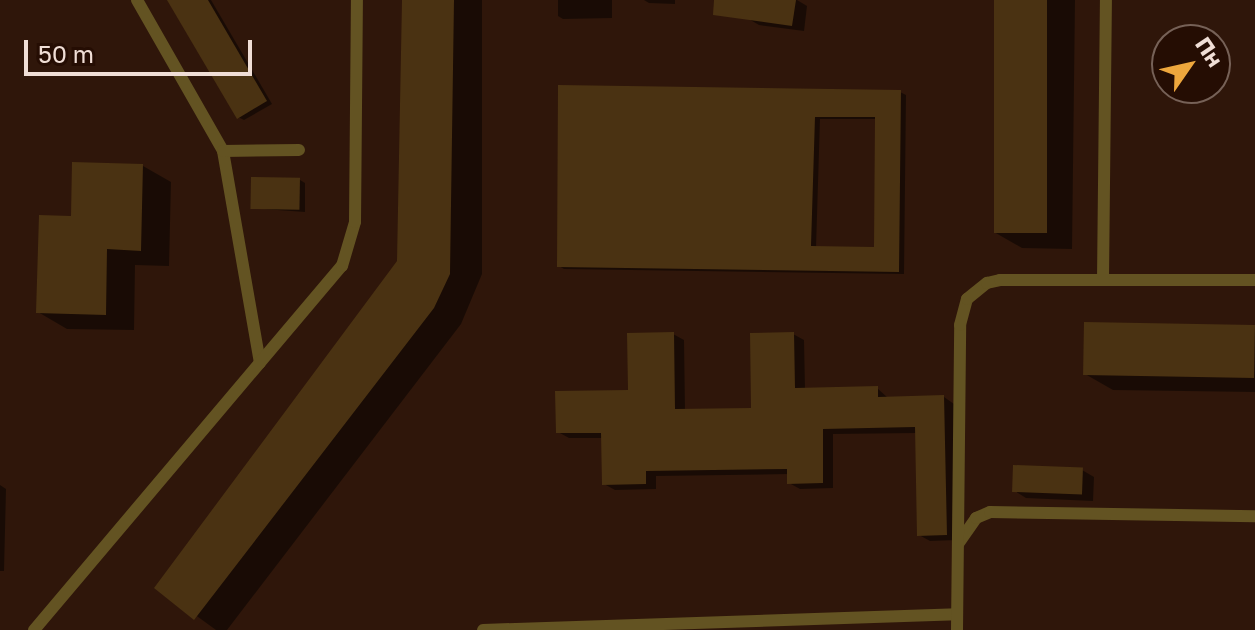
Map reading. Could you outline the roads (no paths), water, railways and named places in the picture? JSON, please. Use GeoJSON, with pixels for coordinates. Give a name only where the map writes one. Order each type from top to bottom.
{"type":"FeatureCollection","features":[{"type":"Feature","properties":{"kind":"lane"},"geometry":{"type":"LineString","coordinates":[[137,0],[223,151],[260,363]]}},
{"type":"Feature","properties":{"kind":"lane"},"geometry":{"type":"LineString","coordinates":[[34,630],[342,266],[352,244],[357,0]]}},
{"type":"Feature","properties":{"kind":"lane"},"geometry":{"type":"LineString","coordinates":[[1103,280],[1106,0]]}},
{"type":"Feature","properties":{"kind":"lane"},"geometry":{"type":"LineString","coordinates":[[223,151],[299,150]]}},
{"type":"Feature","properties":{"kind":"lane"},"geometry":{"type":"LineString","coordinates":[[957,630],[960,325],[967,299],[987,283],[1000,280],[1255,280]]}},
{"type":"Feature","properties":{"kind":"lane"},"geometry":{"type":"LineString","coordinates":[[957,547],[965,530],[990,512],[1255,516]]}},
{"type":"Feature","properties":{"kind":"lane"},"geometry":{"type":"LineString","coordinates":[[483,630],[957,614]]}}]}
